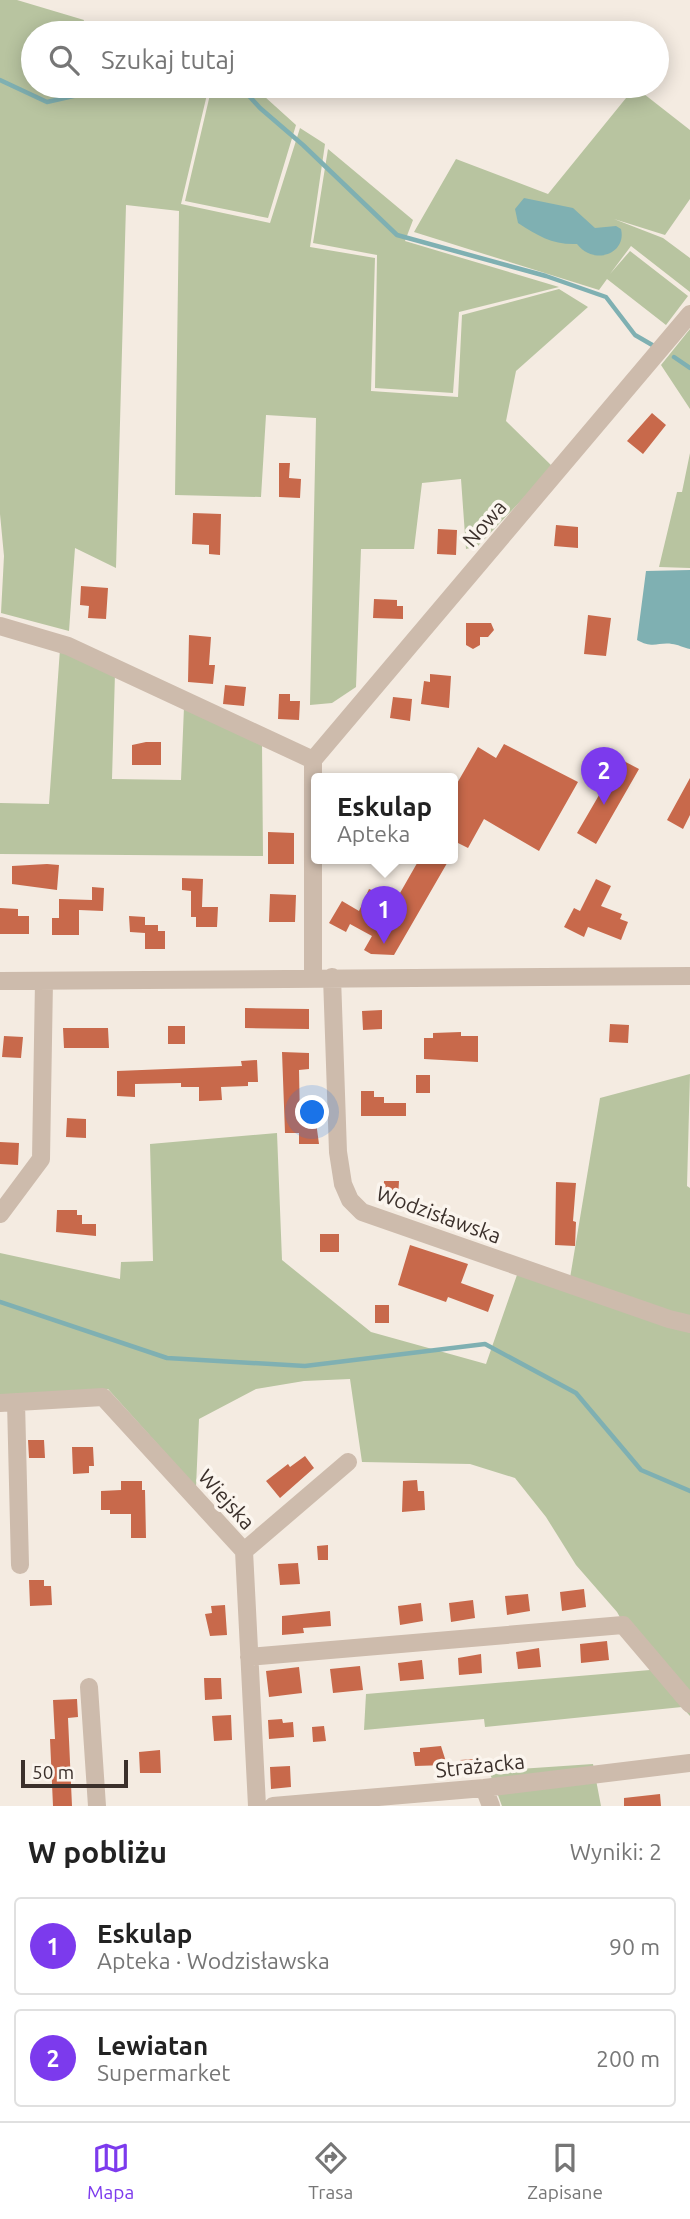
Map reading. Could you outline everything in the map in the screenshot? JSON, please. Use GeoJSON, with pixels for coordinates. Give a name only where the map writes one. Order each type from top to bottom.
{"type":"FeatureCollection","features":[{"type":"Feature","properties":{"kind":"street","name":"Nowa"},"geometry":{"type":"LineString","coordinates":[[313,760],[690,314]]}},
{"type":"Feature","properties":{"kind":"street"},"geometry":{"type":"LineString","coordinates":[[0,626],[68,646],[313,760],[313,773]]}},
{"type":"Feature","properties":{"kind":"street"},"geometry":{"type":"LineString","coordinates":[[313,864],[313,977]]}},
{"type":"Feature","properties":{"kind":"street"},"geometry":{"type":"LineString","coordinates":[[0,981],[332,976],[690,976]]}},
{"type":"Feature","properties":{"kind":"street","name":"Wodzisławska"},"geometry":{"type":"LineString","coordinates":[[332,976],[338,1152],[343,1184],[350,1200],[362,1212],[669,1320],[690,1324]]}},
{"type":"Feature","properties":{"kind":"street"},"geometry":{"type":"LineString","coordinates":[[0,1214],[41,1159],[44,981]]}},
{"type":"Feature","properties":{"kind":"street","name":"Wiejska"},"geometry":{"type":"LineString","coordinates":[[8,1402],[103,1397],[244,1551],[257,1806]]}},
{"type":"Feature","properties":{"kind":"street"},"geometry":{"type":"LineString","coordinates":[[8,1402],[20,1565]]}},
{"type":"Feature","properties":{"kind":"street"},"geometry":{"type":"LineString","coordinates":[[244,1551],[348,1462]]}},
{"type":"Feature","properties":{"kind":"street"},"geometry":{"type":"LineString","coordinates":[[249,1657],[623,1625],[690,1704]]}},
{"type":"Feature","properties":{"kind":"street"},"geometry":{"type":"LineString","coordinates":[[89,1687],[97,1806]]}},
{"type":"Feature","properties":{"kind":"street","name":"Strażacka"},"geometry":{"type":"LineString","coordinates":[[274,1806],[484,1788],[690,1763]]}},
{"type":"Feature","properties":{"kind":"street"},"geometry":{"type":"LineString","coordinates":[[484,1788],[491,1806]]}},
{"type":"Feature","properties":{"kind":"green space"},"geometry":{"type":"Polygon","coordinates":[[[0,0],[17,0],[84,20],[21,21],[21,98],[206,98],[181,204],[270,223],[300,128],[325,144],[310,247],[375,258],[371,391],[458,397],[462,315],[559,289],[588,307],[516,371],[506,421],[553,467],[478,546],[466,549],[461,479],[422,483],[414,549],[361,549],[356,687],[332,703],[310,705],[316,418],[266,415],[261,497],[175,495],[179,211],[126,205],[116,568],[75,548],[69,631],[1,613],[4,556],[0,514],[0,0]]]}},
{"type":"Feature","properties":{"kind":"green space"},"geometry":{"type":"Polygon","coordinates":[[[209,98],[266,98],[296,125],[268,218],[185,201],[209,98]]]}},
{"type":"Feature","properties":{"kind":"green space"},"geometry":{"type":"Polygon","coordinates":[[[626,98],[649,98],[690,130],[690,199],[665,235],[614,219],[663,238],[690,258],[690,292],[631,246],[610,274],[630,251],[688,296],[666,325],[607,279],[599,290],[414,232],[456,159],[548,194],[626,98]]]}},
{"type":"Feature","properties":{"kind":"green space"},"geometry":{"type":"Polygon","coordinates":[[[328,149],[413,220],[405,241],[559,287],[459,312],[453,393],[375,388],[377,255],[313,243],[328,149]]]}},
{"type":"Feature","properties":{"kind":"green space"},"geometry":{"type":"Polygon","coordinates":[[[690,329],[690,409],[661,365],[690,329]]]}},
{"type":"Feature","properties":{"kind":"green space"},"geometry":{"type":"Polygon","coordinates":[[[690,453],[690,568],[659,567],[677,492],[682,492],[690,453]]]}},
{"type":"Feature","properties":{"kind":"green space"},"geometry":{"type":"Polygon","coordinates":[[[60,649],[115,673],[112,779],[181,780],[184,707],[262,743],[263,856],[0,854],[0,803],[49,804],[60,649]]]}},
{"type":"Feature","properties":{"kind":"green space"},"geometry":{"type":"Polygon","coordinates":[[[690,1074],[687,1186],[690,1188],[690,1716],[682,1707],[485,1727],[484,1719],[364,1730],[366,1694],[650,1670],[617,1612],[576,1565],[546,1517],[515,1478],[470,1464],[362,1462],[350,1379],[304,1381],[256,1389],[199,1419],[196,1487],[108,1389],[0,1396],[0,1253],[120,1279],[121,1262],[153,1261],[150,1144],[277,1133],[282,1260],[371,1332],[486,1364],[518,1272],[568,1290],[600,1098],[690,1074]]]}},
{"type":"Feature","properties":{"kind":"green space"},"geometry":{"type":"Polygon","coordinates":[[[593,1764],[601,1806],[502,1806],[489,1771],[593,1764]]]}},
{"type":"Feature","properties":{"kind":"water"},"geometry":{"type":"Polygon","coordinates":[[[524,198],[573,208],[595,228],[616,226],[621,229],[622,238],[619,245],[614,251],[600,256],[584,251],[577,244],[560,243],[539,236],[518,223],[515,209],[524,198]]]}},
{"type":"Feature","properties":{"kind":"water"},"geometry":{"type":"Polygon","coordinates":[[[690,570],[690,649],[674,644],[651,645],[637,640],[646,571],[690,570]]]}},
{"type":"Feature","properties":{"kind":"building"},"geometry":{"type":"Polygon","coordinates":[[[652,413],[666,425],[643,454],[627,441],[652,413]]]}},
{"type":"Feature","properties":{"kind":"building"},"geometry":{"type":"Polygon","coordinates":[[[279,463],[290,463],[289,478],[301,479],[300,498],[279,497],[279,463]]]}},
{"type":"Feature","properties":{"kind":"building"},"geometry":{"type":"Polygon","coordinates":[[[193,513],[221,514],[220,555],[209,554],[209,545],[192,544],[193,513]]]}},
{"type":"Feature","properties":{"kind":"building"},"geometry":{"type":"Polygon","coordinates":[[[556,525],[578,527],[578,548],[554,546],[556,525]]]}},
{"type":"Feature","properties":{"kind":"building"},"geometry":{"type":"Polygon","coordinates":[[[438,529],[457,530],[456,555],[437,554],[438,529]]]}},
{"type":"Feature","properties":{"kind":"building"},"geometry":{"type":"Polygon","coordinates":[[[81,586],[108,588],[106,619],[88,618],[89,606],[80,605],[81,586]]]}},
{"type":"Feature","properties":{"kind":"building"},"geometry":{"type":"Polygon","coordinates":[[[374,599],[397,600],[397,606],[403,606],[403,619],[373,618],[374,599]]]}},
{"type":"Feature","properties":{"kind":"building"},"geometry":{"type":"Polygon","coordinates":[[[588,615],[611,618],[606,656],[584,654],[588,615]]]}},
{"type":"Feature","properties":{"kind":"building"},"geometry":{"type":"Polygon","coordinates":[[[466,623],[491,623],[494,630],[488,637],[480,637],[480,645],[473,649],[466,645],[466,623]]]}},
{"type":"Feature","properties":{"kind":"building"},"geometry":{"type":"Polygon","coordinates":[[[189,635],[211,637],[209,665],[215,665],[213,684],[188,682],[189,635]]]}},
{"type":"Feature","properties":{"kind":"building"},"geometry":{"type":"Polygon","coordinates":[[[430,674],[451,676],[449,708],[421,704],[424,681],[430,682],[430,674]]]}},
{"type":"Feature","properties":{"kind":"building"},"geometry":{"type":"Polygon","coordinates":[[[225,685],[246,687],[244,706],[223,704],[225,685]]]}},
{"type":"Feature","properties":{"kind":"building"},"geometry":{"type":"Polygon","coordinates":[[[279,694],[290,694],[290,701],[300,701],[299,720],[278,719],[279,694]]]}},
{"type":"Feature","properties":{"kind":"building"},"geometry":{"type":"Polygon","coordinates":[[[393,697],[412,699],[410,721],[390,718],[393,697]]]}},
{"type":"Feature","properties":{"kind":"building"},"geometry":{"type":"Polygon","coordinates":[[[161,742],[161,765],[132,765],[132,745],[161,742]]]}},
{"type":"Feature","properties":{"kind":"building"},"geometry":{"type":"Polygon","coordinates":[[[504,744],[578,782],[539,851],[484,819],[468,848],[458,843],[458,782],[478,747],[496,758],[504,744]]]}},
{"type":"Feature","properties":{"kind":"building"},"geometry":{"type":"Polygon","coordinates":[[[620,759],[639,769],[596,844],[577,833],[620,759]]]}},
{"type":"Feature","properties":{"kind":"building"},"geometry":{"type":"Polygon","coordinates":[[[690,778],[690,815],[683,829],[667,820],[690,778]]]}},
{"type":"Feature","properties":{"kind":"building"},"geometry":{"type":"Polygon","coordinates":[[[268,832],[294,833],[294,864],[268,864],[268,832]]]}},
{"type":"Feature","properties":{"kind":"building"},"geometry":{"type":"Polygon","coordinates":[[[417,864],[447,864],[394,955],[371,954],[364,950],[372,936],[350,924],[346,932],[329,923],[342,901],[359,911],[369,889],[396,900],[417,864]]]}},
{"type":"Feature","properties":{"kind":"building"},"geometry":{"type":"Polygon","coordinates":[[[59,865],[57,890],[12,884],[12,866],[59,865]]]}},
{"type":"Feature","properties":{"kind":"building"},"geometry":{"type":"Polygon","coordinates":[[[182,878],[203,879],[202,907],[218,907],[217,927],[196,927],[196,917],[191,917],[191,891],[182,890],[182,878]]]}},
{"type":"Feature","properties":{"kind":"building"},"geometry":{"type":"Polygon","coordinates":[[[596,879],[611,886],[601,906],[622,914],[620,919],[628,922],[621,940],[588,927],[584,937],[564,927],[574,908],[580,911],[596,879]]]}},
{"type":"Feature","properties":{"kind":"building"},"geometry":{"type":"Polygon","coordinates":[[[92,887],[104,888],[103,911],[79,910],[79,935],[52,935],[52,918],[59,918],[59,899],[92,900],[92,887]]]}},
{"type":"Feature","properties":{"kind":"building"},"geometry":{"type":"Polygon","coordinates":[[[270,894],[296,895],[295,922],[269,922],[270,894]]]}},
{"type":"Feature","properties":{"kind":"building"},"geometry":{"type":"Polygon","coordinates":[[[0,908],[18,909],[18,916],[29,916],[29,934],[0,934],[0,908]]]}},
{"type":"Feature","properties":{"kind":"building"},"geometry":{"type":"Polygon","coordinates":[[[129,916],[145,917],[145,925],[158,925],[158,931],[165,931],[165,949],[145,949],[145,933],[130,932],[129,916]]]}},
{"type":"Feature","properties":{"kind":"building"},"geometry":{"type":"Polygon","coordinates":[[[245,1008],[309,1009],[309,1029],[245,1028],[245,1008]]]}},
{"type":"Feature","properties":{"kind":"building"},"geometry":{"type":"Polygon","coordinates":[[[382,1010],[382,1029],[363,1030],[362,1011],[382,1010]]]}},
{"type":"Feature","properties":{"kind":"building"},"geometry":{"type":"Polygon","coordinates":[[[610,1024],[629,1025],[628,1043],[609,1042],[610,1024]]]}},
{"type":"Feature","properties":{"kind":"building"},"geometry":{"type":"Polygon","coordinates":[[[168,1026],[185,1026],[185,1044],[168,1044],[168,1026]]]}},
{"type":"Feature","properties":{"kind":"building"},"geometry":{"type":"Polygon","coordinates":[[[63,1028],[108,1028],[109,1048],[64,1048],[63,1028]]]}},
{"type":"Feature","properties":{"kind":"building"},"geometry":{"type":"Polygon","coordinates":[[[461,1032],[461,1036],[478,1036],[478,1062],[424,1059],[424,1038],[433,1038],[433,1033],[461,1032]]]}},
{"type":"Feature","properties":{"kind":"building"},"geometry":{"type":"Polygon","coordinates":[[[4,1036],[23,1037],[21,1058],[2,1057],[4,1036]]]}},
{"type":"Feature","properties":{"kind":"building"},"geometry":{"type":"Polygon","coordinates":[[[282,1052],[309,1053],[309,1069],[299,1070],[300,1122],[316,1122],[319,1144],[299,1144],[299,1133],[285,1133],[282,1052]]]}},
{"type":"Feature","properties":{"kind":"building"},"geometry":{"type":"Polygon","coordinates":[[[257,1060],[258,1082],[248,1082],[248,1086],[221,1087],[222,1100],[199,1101],[199,1087],[181,1087],[181,1083],[135,1084],[135,1097],[117,1096],[117,1071],[242,1066],[241,1061],[257,1060]]]}},
{"type":"Feature","properties":{"kind":"building"},"geometry":{"type":"Polygon","coordinates":[[[416,1075],[430,1075],[430,1093],[416,1093],[416,1075]]]}},
{"type":"Feature","properties":{"kind":"building"},"geometry":{"type":"Polygon","coordinates":[[[361,1091],[374,1091],[374,1097],[384,1097],[384,1103],[406,1103],[406,1116],[361,1116],[361,1091]]]}},
{"type":"Feature","properties":{"kind":"building"},"geometry":{"type":"Polygon","coordinates":[[[67,1118],[86,1119],[86,1138],[66,1137],[67,1118]]]}},
{"type":"Feature","properties":{"kind":"building"},"geometry":{"type":"Polygon","coordinates":[[[0,1142],[19,1143],[18,1165],[0,1164],[0,1142]]]}},
{"type":"Feature","properties":{"kind":"building"},"geometry":{"type":"Polygon","coordinates":[[[384,1181],[399,1181],[398,1199],[383,1199],[384,1181]]]}},
{"type":"Feature","properties":{"kind":"building"},"geometry":{"type":"Polygon","coordinates":[[[556,1182],[576,1183],[573,1221],[576,1222],[575,1246],[555,1245],[556,1182]]]}},
{"type":"Feature","properties":{"kind":"building"},"geometry":{"type":"Polygon","coordinates":[[[57,1210],[77,1210],[77,1215],[82,1215],[82,1224],[96,1224],[96,1236],[56,1232],[57,1210]]]}},
{"type":"Feature","properties":{"kind":"building"},"geometry":{"type":"Polygon","coordinates":[[[320,1234],[339,1234],[339,1252],[320,1252],[320,1234]]]}},
{"type":"Feature","properties":{"kind":"building"},"geometry":{"type":"Polygon","coordinates":[[[410,1245],[468,1264],[461,1283],[494,1295],[488,1312],[448,1297],[446,1302],[398,1285],[410,1245]]]}},
{"type":"Feature","properties":{"kind":"building"},"geometry":{"type":"Polygon","coordinates":[[[375,1305],[389,1305],[389,1323],[375,1323],[375,1305]]]}},
{"type":"Feature","properties":{"kind":"building"},"geometry":{"type":"Polygon","coordinates":[[[28,1440],[44,1440],[45,1458],[29,1458],[28,1440]]]}},
{"type":"Feature","properties":{"kind":"building"},"geometry":{"type":"Polygon","coordinates":[[[72,1447],[93,1447],[94,1466],[89,1466],[89,1473],[73,1474],[72,1447]]]}},
{"type":"Feature","properties":{"kind":"building"},"geometry":{"type":"Polygon","coordinates":[[[305,1456],[314,1468],[280,1498],[266,1481],[288,1464],[290,1467],[305,1456]]]}},
{"type":"Feature","properties":{"kind":"building"},"geometry":{"type":"Polygon","coordinates":[[[417,1480],[418,1491],[424,1491],[425,1510],[402,1512],[403,1481],[417,1480]]]}},
{"type":"Feature","properties":{"kind":"building"},"geometry":{"type":"Polygon","coordinates":[[[121,1481],[142,1481],[142,1490],[145,1490],[146,1538],[131,1538],[131,1514],[110,1514],[110,1510],[101,1510],[101,1491],[121,1490],[121,1481]]]}},
{"type":"Feature","properties":{"kind":"building"},"geometry":{"type":"Polygon","coordinates":[[[328,1545],[328,1560],[318,1560],[317,1546],[328,1545]]]}},
{"type":"Feature","properties":{"kind":"building"},"geometry":{"type":"Polygon","coordinates":[[[298,1563],[300,1584],[280,1585],[278,1564],[298,1563]]]}},
{"type":"Feature","properties":{"kind":"building"},"geometry":{"type":"Polygon","coordinates":[[[29,1580],[44,1580],[44,1586],[51,1586],[52,1605],[30,1606],[29,1580]]]}},
{"type":"Feature","properties":{"kind":"building"},"geometry":{"type":"Polygon","coordinates":[[[584,1589],[586,1607],[562,1611],[560,1592],[584,1589]]]}},
{"type":"Feature","properties":{"kind":"building"},"geometry":{"type":"Polygon","coordinates":[[[528,1594],[530,1611],[507,1615],[505,1596],[528,1594]]]}},
{"type":"Feature","properties":{"kind":"building"},"geometry":{"type":"Polygon","coordinates":[[[473,1600],[475,1618],[451,1622],[449,1603],[473,1600]]]}},
{"type":"Feature","properties":{"kind":"building"},"geometry":{"type":"Polygon","coordinates":[[[421,1603],[423,1621],[400,1625],[398,1606],[421,1603]]]}},
{"type":"Feature","properties":{"kind":"building"},"geometry":{"type":"Polygon","coordinates":[[[225,1605],[227,1635],[210,1636],[205,1614],[212,1613],[211,1606],[225,1605]]]}},
{"type":"Feature","properties":{"kind":"building"},"geometry":{"type":"Polygon","coordinates":[[[330,1611],[331,1626],[303,1628],[304,1633],[282,1635],[282,1616],[330,1611]]]}},
{"type":"Feature","properties":{"kind":"building"},"geometry":{"type":"Polygon","coordinates":[[[607,1641],[609,1660],[581,1663],[580,1644],[607,1641]]]}},
{"type":"Feature","properties":{"kind":"building"},"geometry":{"type":"Polygon","coordinates":[[[539,1648],[541,1667],[518,1669],[516,1652],[539,1648]]]}},
{"type":"Feature","properties":{"kind":"building"},"geometry":{"type":"Polygon","coordinates":[[[481,1654],[482,1673],[459,1675],[458,1658],[481,1654]]]}},
{"type":"Feature","properties":{"kind":"building"},"geometry":{"type":"Polygon","coordinates":[[[422,1660],[424,1679],[400,1681],[398,1663],[422,1660]]]}},
{"type":"Feature","properties":{"kind":"building"},"geometry":{"type":"Polygon","coordinates":[[[360,1666],[363,1690],[333,1693],[330,1669],[360,1666]]]}},
{"type":"Feature","properties":{"kind":"building"},"geometry":{"type":"Polygon","coordinates":[[[299,1667],[302,1693],[269,1697],[266,1671],[299,1667]]]}},
{"type":"Feature","properties":{"kind":"building"},"geometry":{"type":"Polygon","coordinates":[[[204,1678],[221,1678],[222,1699],[205,1700],[204,1678]]]}},
{"type":"Feature","properties":{"kind":"building"},"geometry":{"type":"Polygon","coordinates":[[[77,1699],[78,1717],[68,1718],[72,1806],[53,1806],[50,1739],[55,1739],[53,1700],[77,1699]]]}},
{"type":"Feature","properties":{"kind":"building"},"geometry":{"type":"Polygon","coordinates":[[[231,1715],[232,1740],[214,1741],[212,1716],[231,1715]]]}},
{"type":"Feature","properties":{"kind":"building"},"geometry":{"type":"Polygon","coordinates":[[[282,1719],[283,1723],[293,1722],[294,1737],[269,1739],[268,1720],[282,1719]]]}},
{"type":"Feature","properties":{"kind":"building"},"geometry":{"type":"Polygon","coordinates":[[[324,1726],[326,1741],[313,1742],[312,1727],[324,1726]]]}},
{"type":"Feature","properties":{"kind":"building"},"geometry":{"type":"Polygon","coordinates":[[[441,1746],[447,1765],[415,1766],[413,1752],[420,1752],[420,1748],[441,1746]]]}},
{"type":"Feature","properties":{"kind":"building"},"geometry":{"type":"Polygon","coordinates":[[[160,1750],[161,1773],[140,1773],[139,1752],[160,1750]]]}},
{"type":"Feature","properties":{"kind":"building"},"geometry":{"type":"Polygon","coordinates":[[[475,1759],[477,1774],[462,1776],[460,1760],[475,1759]]]}},
{"type":"Feature","properties":{"kind":"building"},"geometry":{"type":"Polygon","coordinates":[[[290,1766],[291,1787],[271,1789],[270,1767],[290,1766]]]}},
{"type":"Feature","properties":{"kind":"building"},"geometry":{"type":"Polygon","coordinates":[[[660,1794],[661,1806],[624,1806],[624,1798],[660,1794]]]}},
{"type":"Feature","properties":{"kind":"waterway"},"geometry":{"type":"LineString","coordinates":[[0,80],[21,90]]}},
{"type":"Feature","properties":{"kind":"waterway"},"geometry":{"type":"LineString","coordinates":[[38,98],[47,102],[64,98]]}},
{"type":"Feature","properties":{"kind":"waterway"},"geometry":{"type":"LineString","coordinates":[[251,98],[397,235],[546,276],[606,297],[635,335],[654,346]]}},
{"type":"Feature","properties":{"kind":"waterway"},"geometry":{"type":"LineString","coordinates":[[674,357],[690,368]]}},
{"type":"Feature","properties":{"kind":"waterway"},"geometry":{"type":"LineString","coordinates":[[0,1302],[167,1358],[305,1366],[485,1344],[576,1393],[641,1470],[690,1491]]}},
{"type":"Feature","properties":{"kind":"place","name":"Lewiatan"},"geometry":{"type":"Point","coordinates":[604,805]}},
{"type":"Feature","properties":{"kind":"place","name":"Eskulap"},"geometry":{"type":"Point","coordinates":[384,944]}}]}
